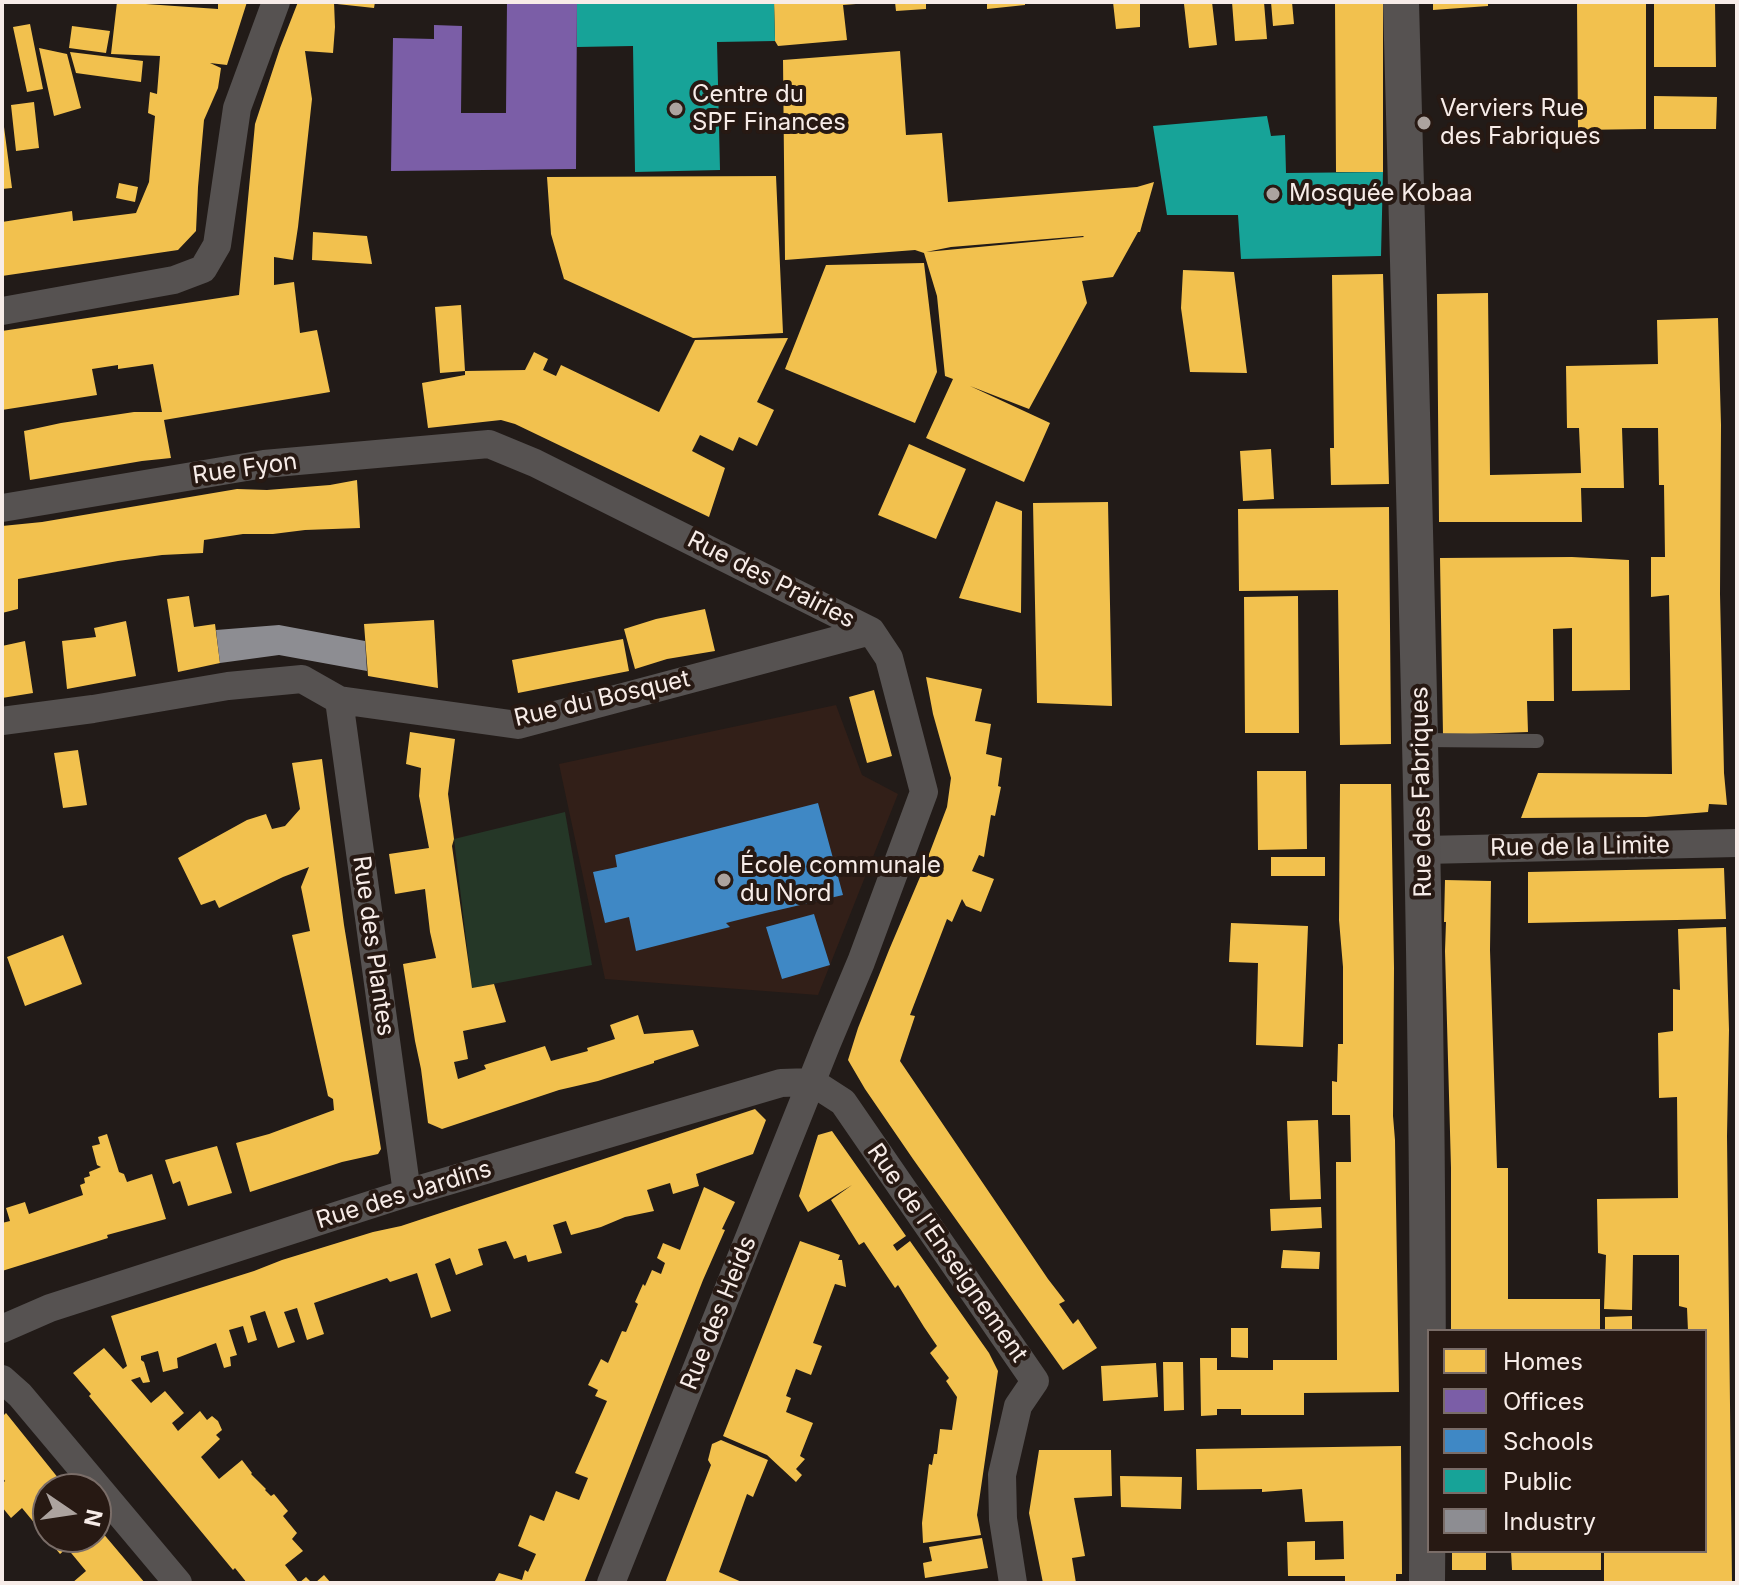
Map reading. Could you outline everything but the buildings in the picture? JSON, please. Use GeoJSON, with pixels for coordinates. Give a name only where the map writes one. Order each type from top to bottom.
{"type":"FeatureCollection","features":[{"type":"Feature","properties":{"kind":"street"},"geometry":{"type":"LineString","coordinates":[[2,311],[174,280],[203,269],[217,245],[237,108],[276,2]]}},
{"type":"Feature","properties":{"kind":"street","name":"Rue des Fabriques"},"geometry":{"type":"LineString","coordinates":[[1401,2],[1424,850],[1428,1329]]}},
{"type":"Feature","properties":{"kind":"street","name":"Rue Fyon"},"geometry":{"type":"LineString","coordinates":[[2,508],[264,464],[489,444]]}},
{"type":"Feature","properties":{"kind":"street","name":"Rue des Prairies"},"geometry":{"type":"LineString","coordinates":[[489,444],[535,463],[871,631],[889,658],[924,792],[861,962],[827,1043]]}},
{"type":"Feature","properties":{"kind":"street","name":"Rue du Bosquet"},"geometry":{"type":"LineString","coordinates":[[2,721],[228,686],[302,679],[339,700],[518,725],[871,631]]}},
{"type":"Feature","properties":{"kind":"street","name":"Rue des Plantes"},"geometry":{"type":"LineString","coordinates":[[339,700],[407,1193]]}},
{"type":"Feature","properties":{"kind":"street","name":"Rue de la Limite"},"geometry":{"type":"LineString","coordinates":[[1424,850],[1737,843]]}},
{"type":"Feature","properties":{"kind":"street","name":"Rue des Heids"},"geometry":{"type":"LineString","coordinates":[[611,1583],[827,1043]]}},
{"type":"Feature","properties":{"kind":"street","name":"Rue des Jardins"},"geometry":{"type":"LineString","coordinates":[[2,1329],[50,1308],[407,1193],[781,1083],[812,1082]]}},
{"type":"Feature","properties":{"kind":"street","name":"Rue de l'Enseignement"},"geometry":{"type":"LineString","coordinates":[[812,1082],[843,1102],[1035,1381],[1018,1406],[1002,1475],[1003,1519],[1013,1583]]}},
{"type":"Feature","properties":{"kind":"street"},"geometry":{"type":"LineString","coordinates":[[2,1379],[20,1395],[178,1583]]}},
{"type":"Feature","properties":{"kind":"street","name":"Rue des Fabriques"},"geometry":{"type":"LineString","coordinates":[[1427,1553],[1427,1583]]}},
{"type":"Feature","properties":{"kind":"lane"},"geometry":{"type":"LineString","coordinates":[[1421,740],[1537,741]]}},
{"type":"Feature","properties":{"kind":"shaded area","name":"École communale du Nord"},"geometry":{"type":"Polygon","coordinates":[[[836,705],[862,775],[898,794],[818,995],[605,979],[559,764],[836,705]]]}},
{"type":"Feature","properties":{"kind":"green space"},"geometry":{"type":"Polygon","coordinates":[[[565,812],[592,965],[472,988],[454,839],[565,812]]]}},
{"type":"Feature","properties":{"kind":"place","name":"Centre du SPF Finances"},"geometry":{"type":"Point","coordinates":[676,109]}},
{"type":"Feature","properties":{"kind":"place","name":"Verviers Rue des Fabriques"},"geometry":{"type":"Point","coordinates":[1424,123]}},
{"type":"Feature","properties":{"kind":"place","name":"Mosquée Kobaa"},"geometry":{"type":"Point","coordinates":[1273,194]}},
{"type":"Feature","properties":{"kind":"place","name":"École communale du Nord"},"geometry":{"type":"Point","coordinates":[724,880]}}]}
